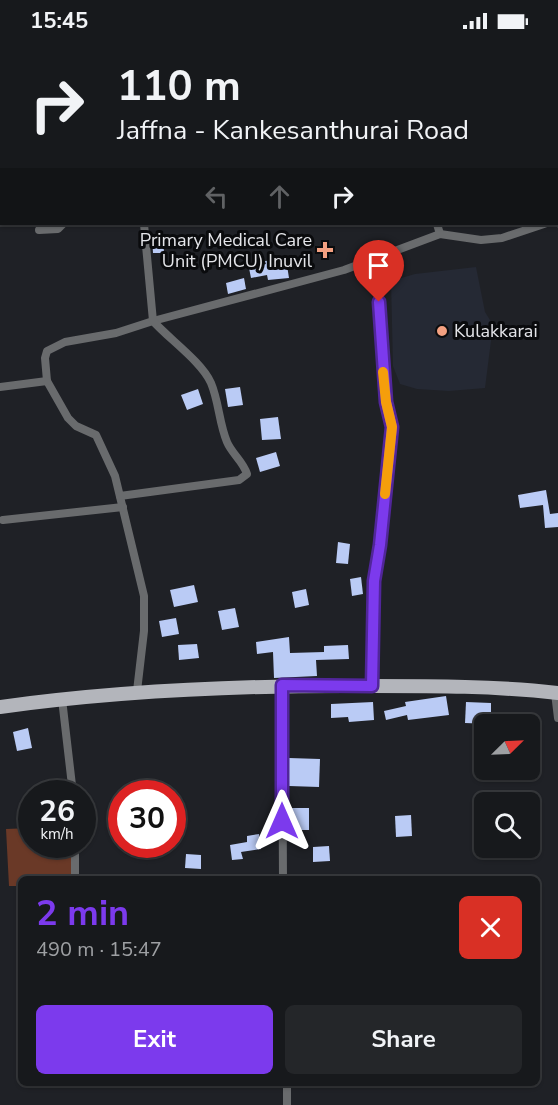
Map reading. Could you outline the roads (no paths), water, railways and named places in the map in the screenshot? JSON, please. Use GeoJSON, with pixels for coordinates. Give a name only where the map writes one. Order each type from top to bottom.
{"type":"FeatureCollection","features":[{"type":"Feature","properties":{"kind":"main road"},"geometry":{"type":"LineString","coordinates":[[0,707],[137,691],[282,685],[483,686],[556,693]]}},
{"type":"Feature","properties":{"kind":"street"},"geometry":{"type":"LineString","coordinates":[[39,230],[58,229],[62,225]]}},
{"type":"Feature","properties":{"kind":"street"},"geometry":{"type":"LineString","coordinates":[[120,496],[239,480],[247,474],[244,464],[229,447],[225,438],[210,382],[202,370],[153,321],[144,225]]}},
{"type":"Feature","properties":{"kind":"street"},"geometry":{"type":"LineString","coordinates":[[437,225],[440,234]]}},
{"type":"Feature","properties":{"kind":"street"},"geometry":{"type":"LineString","coordinates":[[137,691],[144,631],[144,596],[115,476],[96,435],[76,426],[68,418],[47,381],[45,357],[47,351],[55,345],[116,333],[344,270],[440,234],[481,240],[502,238],[541,225]]}},
{"type":"Feature","properties":{"kind":"street"},"geometry":{"type":"LineString","coordinates":[[372,686],[374,581],[392,427],[384,378],[376,259]]}},
{"type":"Feature","properties":{"kind":"street"},"geometry":{"type":"LineString","coordinates":[[0,387],[47,381]]}},
{"type":"Feature","properties":{"kind":"street"},"geometry":{"type":"LineString","coordinates":[[3,520],[123,507]]}},
{"type":"Feature","properties":{"kind":"street"},"geometry":{"type":"LineString","coordinates":[[282,685],[283,876]]}},
{"type":"Feature","properties":{"kind":"street"},"geometry":{"type":"LineString","coordinates":[[556,693],[558,718]]}},
{"type":"Feature","properties":{"kind":"street"},"geometry":{"type":"LineString","coordinates":[[62,699],[71,780]]}},
{"type":"Feature","properties":{"kind":"street"},"geometry":{"type":"LineString","coordinates":[[75,858],[75,876]]}},
{"type":"Feature","properties":{"kind":"street"},"geometry":{"type":"LineString","coordinates":[[287,1086],[287,1105]]}},
{"type":"Feature","properties":{"kind":"place","name":"Primary Medical Care Unit (PMCU) Inuvil"},"geometry":{"type":"Point","coordinates":[325,250]}},
{"type":"Feature","properties":{"kind":"place","name":"Kulakkarai"},"geometry":{"type":"Point","coordinates":[442,331]}}]}
